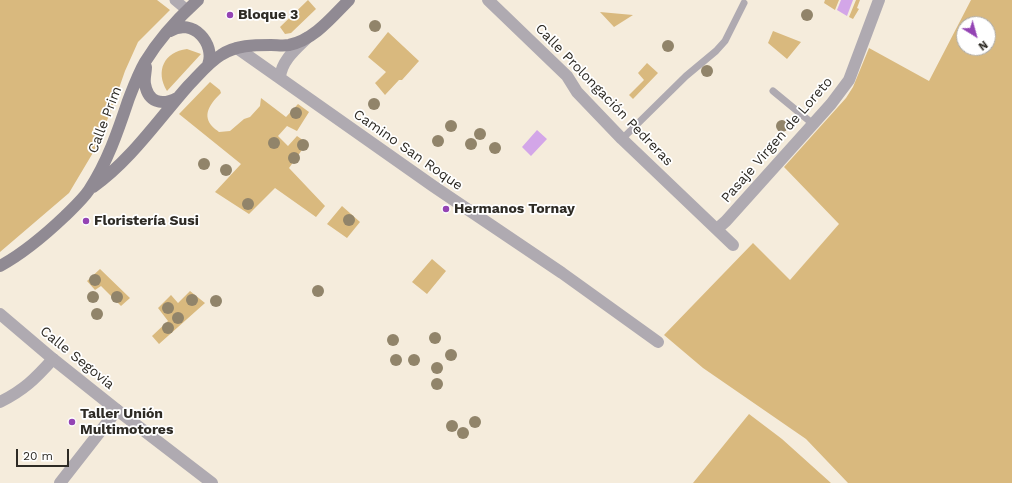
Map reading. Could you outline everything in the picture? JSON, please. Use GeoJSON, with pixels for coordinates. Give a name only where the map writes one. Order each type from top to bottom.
{"type":"FeatureCollection","features":[{"type":"Feature","properties":{"kind":"main road","name":"Calle Prim"},"geometry":{"type":"LineString","coordinates":[[0,266],[30,246],[50,230],[89,190],[104,163],[134,85],[146,60],[167,33],[198,0]]}},
{"type":"Feature","properties":{"kind":"main road","name":"Calle Prim"},"geometry":{"type":"LineString","coordinates":[[89,190],[119,166],[208,65],[220,55],[237,48],[260,45],[288,45],[298,42],[324,25],[349,0]]}},
{"type":"Feature","properties":{"kind":"main road"},"geometry":{"type":"LineString","coordinates":[[167,33],[182,26],[196,30],[200,34],[208,49],[210,56],[208,65]]}},
{"type":"Feature","properties":{"kind":"main road","name":"Calle Prim"},"geometry":{"type":"LineString","coordinates":[[146,60],[144,82],[155,100],[159,102],[167,102],[182,94]]}},
{"type":"Feature","properties":{"kind":"street"},"geometry":{"type":"LineString","coordinates":[[175,0],[187,10]]}},
{"type":"Feature","properties":{"kind":"street","name":"Calle Prolongación Pedreras"},"geometry":{"type":"LineString","coordinates":[[488,0],[567,76],[577,92],[622,139],[733,245]]}},
{"type":"Feature","properties":{"kind":"street","name":"Pasaje Virgen de Loreto"},"geometry":{"type":"LineString","coordinates":[[717,229],[831,104],[849,80],[879,0]]}},
{"type":"Feature","properties":{"kind":"street"},"geometry":{"type":"LineString","coordinates":[[280,77],[280,72],[285,61],[308,36]]}},
{"type":"Feature","properties":{"kind":"street","name":"Camino San Roque"},"geometry":{"type":"LineString","coordinates":[[237,48],[427,182],[562,273],[658,342]]}},
{"type":"Feature","properties":{"kind":"street","name":"Calle Segovia"},"geometry":{"type":"LineString","coordinates":[[0,314],[53,359],[212,483]]}},
{"type":"Feature","properties":{"kind":"street"},"geometry":{"type":"LineString","coordinates":[[0,402],[30,384],[53,359]]}},
{"type":"Feature","properties":{"kind":"street"},"geometry":{"type":"LineString","coordinates":[[60,483],[117,410]]}},
{"type":"Feature","properties":{"kind":"lane"},"geometry":{"type":"LineString","coordinates":[[622,139],[686,76],[716,51],[724,41],[744,4]]}},
{"type":"Feature","properties":{"kind":"lane"},"geometry":{"type":"LineString","coordinates":[[773,91],[813,124]]}},
{"type":"Feature","properties":{"kind":"shaded area"},"geometry":{"type":"Polygon","coordinates":[[[0,0],[157,0],[170,10],[138,42],[94,151],[69,193],[0,252],[0,0]]]}},
{"type":"Feature","properties":{"kind":"shaded area"},"geometry":{"type":"Polygon","coordinates":[[[308,0],[316,9],[291,33],[285,34],[280,27],[308,0]]]}},
{"type":"Feature","properties":{"kind":"shaded area"},"geometry":{"type":"Polygon","coordinates":[[[825,0],[839,0],[835,10],[824,3],[825,0]]]}},
{"type":"Feature","properties":{"kind":"shaded area"},"geometry":{"type":"Polygon","coordinates":[[[841,0],[853,0],[847,16],[837,10],[841,0]]]}},
{"type":"Feature","properties":{"kind":"shaded area"},"geometry":{"type":"Polygon","coordinates":[[[856,0],[860,0],[857,8],[859,9],[853,19],[849,17],[856,0]]]}},
{"type":"Feature","properties":{"kind":"shaded area"},"geometry":{"type":"Polygon","coordinates":[[[971,0],[1012,0],[1012,483],[848,483],[806,439],[703,368],[664,335],[753,243],[790,280],[839,224],[784,167],[846,98],[853,87],[869,48],[929,81],[956,29],[956,56],[996,56],[996,16],[963,16],[971,0]]]}},
{"type":"Feature","properties":{"kind":"shaded area"},"geometry":{"type":"Polygon","coordinates":[[[600,12],[633,15],[614,27],[600,12]]]}},
{"type":"Feature","properties":{"kind":"shaded area"},"geometry":{"type":"Polygon","coordinates":[[[773,31],[801,42],[787,59],[768,43],[773,31]]]}},
{"type":"Feature","properties":{"kind":"shaded area"},"geometry":{"type":"Polygon","coordinates":[[[388,32],[419,61],[402,80],[399,80],[385,95],[375,83],[386,72],[368,57],[388,32]]]}},
{"type":"Feature","properties":{"kind":"shaded area"},"geometry":{"type":"Polygon","coordinates":[[[187,49],[201,54],[167,91],[163,84],[162,76],[164,64],[167,58],[172,54],[187,49]]]}},
{"type":"Feature","properties":{"kind":"shaded area"},"geometry":{"type":"Polygon","coordinates":[[[647,63],[658,73],[633,99],[629,95],[644,80],[638,73],[647,63]]]}},
{"type":"Feature","properties":{"kind":"shaded area"},"geometry":{"type":"Polygon","coordinates":[[[210,82],[220,90],[221,93],[209,108],[208,121],[219,132],[230,131],[244,119],[250,117],[260,106],[261,98],[286,117],[298,104],[309,112],[297,131],[287,126],[278,136],[288,146],[297,136],[307,143],[289,168],[325,206],[316,217],[275,188],[249,214],[215,192],[241,164],[179,114],[210,82]]]}},
{"type":"Feature","properties":{"kind":"shaded area"},"geometry":{"type":"Polygon","coordinates":[[[537,130],[547,139],[531,156],[522,147],[537,130]]]}},
{"type":"Feature","properties":{"kind":"shaded area"},"geometry":{"type":"Polygon","coordinates":[[[342,206],[360,222],[347,238],[327,224],[342,206]]]}},
{"type":"Feature","properties":{"kind":"shaded area"},"geometry":{"type":"Polygon","coordinates":[[[432,259],[446,271],[427,294],[412,282],[432,259]]]}},
{"type":"Feature","properties":{"kind":"shaded area"},"geometry":{"type":"Polygon","coordinates":[[[100,269],[130,298],[121,306],[101,286],[95,290],[87,281],[100,269]]]}},
{"type":"Feature","properties":{"kind":"shaded area"},"geometry":{"type":"Polygon","coordinates":[[[190,291],[205,303],[159,344],[152,336],[168,321],[158,308],[171,295],[178,303],[190,291]]]}},
{"type":"Feature","properties":{"kind":"shaded area"},"geometry":{"type":"Polygon","coordinates":[[[749,414],[782,439],[831,483],[693,483],[749,414]]]}},
{"type":"Feature","properties":{"kind":"place","name":"Bloque 3"},"geometry":{"type":"Point","coordinates":[230,15]}},
{"type":"Feature","properties":{"kind":"place","name":"Hermanos Tornay"},"geometry":{"type":"Point","coordinates":[446,209]}},
{"type":"Feature","properties":{"kind":"place","name":"Floristería Susi"},"geometry":{"type":"Point","coordinates":[86,221]}},
{"type":"Feature","properties":{"kind":"place","name":"Taller Unión Multimotores"},"geometry":{"type":"Point","coordinates":[72,422]}}]}
